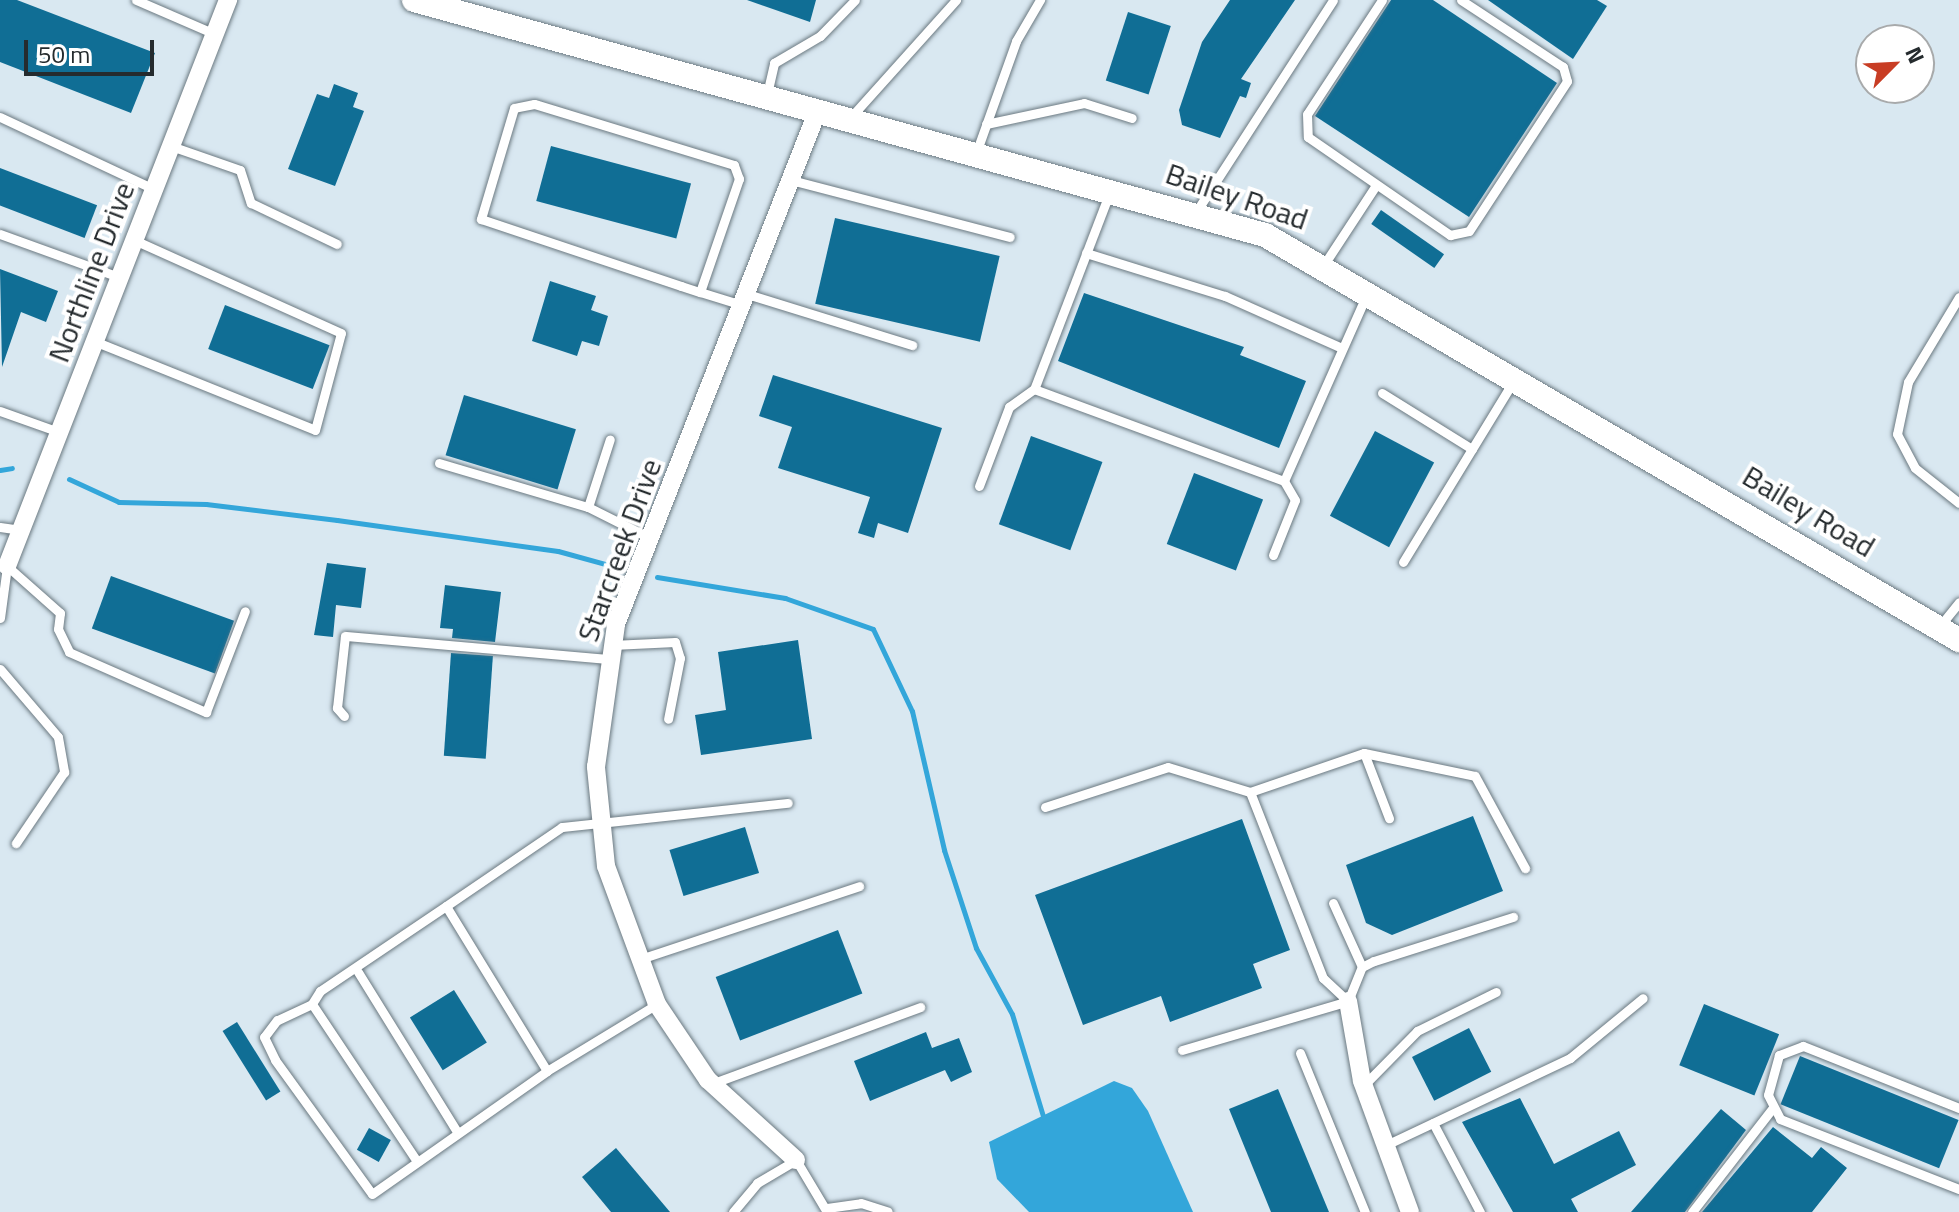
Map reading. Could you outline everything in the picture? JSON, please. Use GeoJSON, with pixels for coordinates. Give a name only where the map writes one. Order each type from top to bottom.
{"type":"FeatureCollection","features":[{"type":"Feature","properties":{"kind":"street","name":"Northline Drive"},"geometry":{"type":"LineString","coordinates":[[4,568],[228,0]]}},
{"type":"Feature","properties":{"kind":"street","name":"Bailey Road"},"geometry":{"type":"LineString","coordinates":[[414,0],[1196,212],[1325,263],[1949,634]]}},
{"type":"Feature","properties":{"kind":"street","name":"Starcreek Drive"},"geometry":{"type":"LineString","coordinates":[[796,1160],[711,1084],[657,1004],[636,960],[599,822],[596,767],[611,652],[650,538],[818,110]]}},
{"type":"Feature","properties":{"kind":"street"},"geometry":{"type":"LineString","coordinates":[[1348,1001],[1364,1085],[1383,1147],[1410,1212]]}},
{"type":"Feature","properties":{"kind":"lane"},"geometry":{"type":"LineString","coordinates":[[136,0],[215,34]]}},
{"type":"Feature","properties":{"kind":"lane"},"geometry":{"type":"LineString","coordinates":[[767,94],[774,63],[820,36],[855,0]]}},
{"type":"Feature","properties":{"kind":"lane"},"geometry":{"type":"LineString","coordinates":[[850,118],[956,0]]}},
{"type":"Feature","properties":{"kind":"lane"},"geometry":{"type":"LineString","coordinates":[[976,153],[1016,41],[1040,0]]}},
{"type":"Feature","properties":{"kind":"lane"},"geometry":{"type":"LineString","coordinates":[[1196,212],[1333,0]]}},
{"type":"Feature","properties":{"kind":"lane"},"geometry":{"type":"LineString","coordinates":[[1382,0],[1307,114],[1308,137],[1450,235],[1469,231],[1567,81],[1563,67],[1461,0]]}},
{"type":"Feature","properties":{"kind":"lane"},"geometry":{"type":"LineString","coordinates":[[986,124],[1084,103],[1132,118]]}},
{"type":"Feature","properties":{"kind":"lane"},"geometry":{"type":"LineString","coordinates":[[700,292],[739,179],[734,165],[534,104],[514,108],[481,219],[700,292],[744,300],[912,345]]}},
{"type":"Feature","properties":{"kind":"lane"},"geometry":{"type":"LineString","coordinates":[[0,117],[154,189]]}},
{"type":"Feature","properties":{"kind":"lane"},"geometry":{"type":"LineString","coordinates":[[171,146],[240,170],[251,203],[337,244]]}},
{"type":"Feature","properties":{"kind":"lane"},"geometry":{"type":"LineString","coordinates":[[791,180],[1010,237]]}},
{"type":"Feature","properties":{"kind":"lane"},"geometry":{"type":"LineString","coordinates":[[1325,263],[1376,185]]}},
{"type":"Feature","properties":{"kind":"lane"},"geometry":{"type":"LineString","coordinates":[[979,486],[1009,407],[1034,389],[1111,189]]}},
{"type":"Feature","properties":{"kind":"lane"},"geometry":{"type":"LineString","coordinates":[[0,234],[119,277]]}},
{"type":"Feature","properties":{"kind":"lane"},"geometry":{"type":"LineString","coordinates":[[94,341],[315,430],[341,333],[134,240]]}},
{"type":"Feature","properties":{"kind":"lane"},"geometry":{"type":"LineString","coordinates":[[1086,253],[1225,296],[1342,348]]}},
{"type":"Feature","properties":{"kind":"lane"},"geometry":{"type":"LineString","coordinates":[[1284,481],[1369,289]]}},
{"type":"Feature","properties":{"kind":"lane"},"geometry":{"type":"LineString","coordinates":[[1959,297],[1908,382],[1897,434],[1915,468],[1959,503]]}},
{"type":"Feature","properties":{"kind":"lane"},"geometry":{"type":"LineString","coordinates":[[1403,562],[1517,376]]}},
{"type":"Feature","properties":{"kind":"lane"},"geometry":{"type":"LineString","coordinates":[[1034,389],[1284,481],[1295,500],[1273,555]]}},
{"type":"Feature","properties":{"kind":"lane"},"geometry":{"type":"LineString","coordinates":[[1382,393],[1472,449]]}},
{"type":"Feature","properties":{"kind":"lane"},"geometry":{"type":"LineString","coordinates":[[0,411],[59,432]]}},
{"type":"Feature","properties":{"kind":"lane"},"geometry":{"type":"LineString","coordinates":[[588,507],[610,439]]}},
{"type":"Feature","properties":{"kind":"lane"},"geometry":{"type":"LineString","coordinates":[[439,463],[588,507],[650,538]]}},
{"type":"Feature","properties":{"kind":"lane"},"geometry":{"type":"LineString","coordinates":[[0,527],[21,530]]}},
{"type":"Feature","properties":{"kind":"lane"},"geometry":{"type":"LineString","coordinates":[[4,568],[60,613],[58,629],[69,652],[206,712],[245,611]]}},
{"type":"Feature","properties":{"kind":"lane"},"geometry":{"type":"LineString","coordinates":[[0,618],[4,568]]}},
{"type":"Feature","properties":{"kind":"lane"},"geometry":{"type":"LineString","coordinates":[[1949,634],[1959,602]]}},
{"type":"Feature","properties":{"kind":"lane"},"geometry":{"type":"LineString","coordinates":[[344,716],[337,708],[345,636],[611,652],[675,642],[680,658],[668,719]]}},
{"type":"Feature","properties":{"kind":"lane"},"geometry":{"type":"LineString","coordinates":[[0,669],[58,737],[64,772],[16,843]]}},
{"type":"Feature","properties":{"kind":"lane"},"geometry":{"type":"LineString","coordinates":[[1364,753],[1389,818]]}},
{"type":"Feature","properties":{"kind":"lane"},"geometry":{"type":"LineString","coordinates":[[1045,807],[1168,767],[1250,792],[1364,753],[1475,776],[1525,868]]}},
{"type":"Feature","properties":{"kind":"lane"},"geometry":{"type":"LineString","coordinates":[[1250,792],[1323,978],[1348,1001]]}},
{"type":"Feature","properties":{"kind":"lane"},"geometry":{"type":"LineString","coordinates":[[657,1004],[456,1130],[372,1194],[275,1060],[264,1037],[277,1020],[312,1004],[320,991],[358,972],[553,832],[599,822],[788,803]]}},
{"type":"Feature","properties":{"kind":"lane"},"geometry":{"type":"LineString","coordinates":[[636,960],[859,886]]}},
{"type":"Feature","properties":{"kind":"lane"},"geometry":{"type":"LineString","coordinates":[[1333,903],[1362,967],[1348,1001]]}},
{"type":"Feature","properties":{"kind":"lane"},"geometry":{"type":"LineString","coordinates":[[446,906],[547,1071]]}},
{"type":"Feature","properties":{"kind":"lane"},"geometry":{"type":"LineString","coordinates":[[1362,967],[1513,917]]}},
{"type":"Feature","properties":{"kind":"lane"},"geometry":{"type":"LineString","coordinates":[[358,972],[456,1130]]}},
{"type":"Feature","properties":{"kind":"lane"},"geometry":{"type":"LineString","coordinates":[[1364,1085],[1417,1031],[1496,992]]}},
{"type":"Feature","properties":{"kind":"lane"},"geometry":{"type":"LineString","coordinates":[[1383,1147],[1570,1058],[1643,998]]}},
{"type":"Feature","properties":{"kind":"lane"},"geometry":{"type":"LineString","coordinates":[[1182,1050],[1348,1001]]}},
{"type":"Feature","properties":{"kind":"lane"},"geometry":{"type":"LineString","coordinates":[[312,1004],[416,1160]]}},
{"type":"Feature","properties":{"kind":"lane"},"geometry":{"type":"LineString","coordinates":[[711,1084],[920,1007]]}},
{"type":"Feature","properties":{"kind":"lane"},"geometry":{"type":"LineString","coordinates":[[1692,1212],[1772,1109],[1779,1055],[1803,1046],[1959,1108]]}},
{"type":"Feature","properties":{"kind":"lane"},"geometry":{"type":"LineString","coordinates":[[1300,1053],[1365,1212]]}},
{"type":"Feature","properties":{"kind":"lane"},"geometry":{"type":"LineString","coordinates":[[1772,1109],[1780,1119],[1959,1189]]}},
{"type":"Feature","properties":{"kind":"lane"},"geometry":{"type":"LineString","coordinates":[[1433,1123],[1480,1212]]}},
{"type":"Feature","properties":{"kind":"lane"},"geometry":{"type":"LineString","coordinates":[[733,1212],[757,1183],[796,1160],[827,1210],[861,1203],[888,1212]]}},
{"type":"Feature","properties":{"kind":"water"},"geometry":{"type":"Polygon","coordinates":[[[1114,1081],[1132,1088],[1148,1111],[1193,1212],[1029,1212],[997,1179],[989,1142],[1114,1081]]]}},
{"type":"Feature","properties":{"kind":"building"},"geometry":{"type":"Polygon","coordinates":[[[0,0],[17,0],[155,53],[131,113],[0,62],[0,0]]]}},
{"type":"Feature","properties":{"kind":"building"},"geometry":{"type":"Polygon","coordinates":[[[747,0],[816,0],[810,22],[747,0]]]}},
{"type":"Feature","properties":{"kind":"building"},"geometry":{"type":"Polygon","coordinates":[[[1230,0],[1295,0],[1241,79],[1251,83],[1246,98],[1240,96],[1220,138],[1182,125],[1179,110],[1202,42],[1230,0]]]}},
{"type":"Feature","properties":{"kind":"building"},"geometry":{"type":"Polygon","coordinates":[[[1391,0],[1433,0],[1557,83],[1469,217],[1315,116],[1391,0]]]}},
{"type":"Feature","properties":{"kind":"building"},"geometry":{"type":"Polygon","coordinates":[[[1488,0],[1597,0],[1607,6],[1573,59],[1488,0]]]}},
{"type":"Feature","properties":{"kind":"building"},"geometry":{"type":"Polygon","coordinates":[[[1128,12],[1171,26],[1149,94],[1106,80],[1128,12]]]}},
{"type":"Feature","properties":{"kind":"building"},"geometry":{"type":"Polygon","coordinates":[[[334,84],[358,93],[353,107],[364,111],[335,186],[288,169],[317,94],[329,98],[334,84]]]}},
{"type":"Feature","properties":{"kind":"building"},"geometry":{"type":"Polygon","coordinates":[[[551,146],[691,184],[676,239],[536,201],[551,146]]]}},
{"type":"Feature","properties":{"kind":"building"},"geometry":{"type":"Polygon","coordinates":[[[0,168],[97,205],[85,238],[0,205],[0,168]]]}},
{"type":"Feature","properties":{"kind":"building"},"geometry":{"type":"Polygon","coordinates":[[[1381,210],[1444,254],[1434,268],[1371,224],[1381,210]]]}},
{"type":"Feature","properties":{"kind":"building"},"geometry":{"type":"Polygon","coordinates":[[[835,218],[1000,256],[980,342],[815,304],[835,218]]]}},
{"type":"Feature","properties":{"kind":"building"},"geometry":{"type":"Polygon","coordinates":[[[0,269],[58,291],[46,322],[21,312],[2,367],[0,269]]]}},
{"type":"Feature","properties":{"kind":"building"},"geometry":{"type":"Polygon","coordinates":[[[550,281],[596,296],[591,310],[608,316],[599,346],[582,341],[577,356],[532,341],[550,281]]]}},
{"type":"Feature","properties":{"kind":"building"},"geometry":{"type":"Polygon","coordinates":[[[1084,293],[1244,347],[1240,355],[1306,381],[1279,448],[1058,361],[1084,293]]]}},
{"type":"Feature","properties":{"kind":"building"},"geometry":{"type":"Polygon","coordinates":[[[225,305],[330,345],[313,389],[208,349],[225,305]]]}},
{"type":"Feature","properties":{"kind":"building"},"geometry":{"type":"Polygon","coordinates":[[[773,375],[942,428],[908,533],[878,523],[874,538],[858,533],[870,497],[778,468],[792,427],[759,416],[773,375]]]}},
{"type":"Feature","properties":{"kind":"building"},"geometry":{"type":"Polygon","coordinates":[[[464,395],[576,429],[557,489],[446,455],[464,395]]]}},
{"type":"Feature","properties":{"kind":"building"},"geometry":{"type":"Polygon","coordinates":[[[1375,431],[1434,462],[1389,547],[1330,516],[1375,431]]]}},
{"type":"Feature","properties":{"kind":"building"},"geometry":{"type":"Polygon","coordinates":[[[1031,436],[1102,462],[1070,550],[999,524],[1031,436]]]}},
{"type":"Feature","properties":{"kind":"building"},"geometry":{"type":"Polygon","coordinates":[[[1194,473],[1263,500],[1236,570],[1167,544],[1194,473]]]}},
{"type":"Feature","properties":{"kind":"building"},"geometry":{"type":"Polygon","coordinates":[[[327,563],[366,568],[361,608],[336,605],[333,637],[314,635],[327,563]]]}},
{"type":"Feature","properties":{"kind":"building"},"geometry":{"type":"Polygon","coordinates":[[[111,576],[234,621],[215,673],[92,629],[111,576]]]}},
{"type":"Feature","properties":{"kind":"building"},"geometry":{"type":"Polygon","coordinates":[[[445,585],[501,592],[495,642],[452,638],[453,629],[440,628],[445,585]]]}},
{"type":"Feature","properties":{"kind":"building"},"geometry":{"type":"Polygon","coordinates":[[[798,640],[812,739],[701,755],[695,715],[726,710],[718,652],[798,640]]]}},
{"type":"Feature","properties":{"kind":"building"},"geometry":{"type":"Polygon","coordinates":[[[451,653],[493,656],[486,759],[444,756],[451,653]]]}},
{"type":"Feature","properties":{"kind":"building"},"geometry":{"type":"Polygon","coordinates":[[[1473,816],[1503,891],[1392,935],[1366,923],[1346,865],[1473,816]]]}},
{"type":"Feature","properties":{"kind":"building"},"geometry":{"type":"Polygon","coordinates":[[[1242,819],[1290,950],[1253,964],[1262,988],[1170,1022],[1161,996],[1083,1025],[1035,895],[1242,819]]]}},
{"type":"Feature","properties":{"kind":"building"},"geometry":{"type":"Polygon","coordinates":[[[745,827],[759,873],[683,896],[669,850],[745,827]]]}},
{"type":"Feature","properties":{"kind":"building"},"geometry":{"type":"Polygon","coordinates":[[[838,930],[862,993],[740,1040],[716,977],[838,930]]]}},
{"type":"Feature","properties":{"kind":"building"},"geometry":{"type":"Polygon","coordinates":[[[454,990],[487,1043],[443,1070],[410,1018],[454,990]]]}},
{"type":"Feature","properties":{"kind":"building"},"geometry":{"type":"Polygon","coordinates":[[[1704,1004],[1779,1034],[1754,1096],[1679,1065],[1704,1004]]]}},
{"type":"Feature","properties":{"kind":"building"},"geometry":{"type":"Polygon","coordinates":[[[237,1022],[280,1092],[266,1101],[223,1031],[237,1022]]]}},
{"type":"Feature","properties":{"kind":"building"},"geometry":{"type":"Polygon","coordinates":[[[1469,1028],[1491,1072],[1434,1101],[1412,1057],[1469,1028]]]}},
{"type":"Feature","properties":{"kind":"building"},"geometry":{"type":"Polygon","coordinates":[[[926,1032],[932,1048],[959,1038],[972,1072],[951,1082],[945,1070],[870,1101],[854,1061],[926,1032]]]}},
{"type":"Feature","properties":{"kind":"building"},"geometry":{"type":"Polygon","coordinates":[[[1800,1056],[1959,1120],[1939,1168],[1781,1104],[1800,1056]]]}},
{"type":"Feature","properties":{"kind":"building"},"geometry":{"type":"Polygon","coordinates":[[[1278,1089],[1329,1212],[1271,1212],[1229,1109],[1278,1089]]]}},
{"type":"Feature","properties":{"kind":"building"},"geometry":{"type":"Polygon","coordinates":[[[1520,1098],[1554,1164],[1619,1131],[1636,1165],[1571,1199],[1578,1212],[1513,1212],[1462,1122],[1520,1098]]]}},
{"type":"Feature","properties":{"kind":"building"},"geometry":{"type":"Polygon","coordinates":[[[1721,1109],[1746,1130],[1685,1212],[1631,1212],[1721,1109]]]}},
{"type":"Feature","properties":{"kind":"building"},"geometry":{"type":"Polygon","coordinates":[[[1773,1127],[1812,1158],[1821,1147],[1847,1168],[1812,1212],[1702,1212],[1773,1127]]]}},
{"type":"Feature","properties":{"kind":"building"},"geometry":{"type":"Polygon","coordinates":[[[369,1128],[391,1140],[379,1162],[357,1150],[369,1128]]]}},
{"type":"Feature","properties":{"kind":"building"},"geometry":{"type":"Polygon","coordinates":[[[616,1148],[670,1212],[611,1212],[582,1177],[616,1148]]]}},
{"type":"Feature","properties":{"kind":"waterway"},"geometry":{"type":"LineString","coordinates":[[0,470],[12,468]]}},
{"type":"Feature","properties":{"kind":"waterway"},"geometry":{"type":"LineString","coordinates":[[69,479],[119,502],[206,504],[337,520],[558,551],[612,566]]}},
{"type":"Feature","properties":{"kind":"waterway"},"geometry":{"type":"LineString","coordinates":[[657,577],[785,598],[873,629],[912,711],[944,850],[976,948],[1012,1014],[1043,1116]]}}]}
